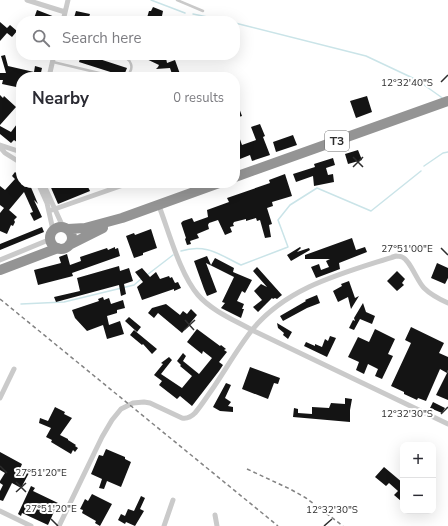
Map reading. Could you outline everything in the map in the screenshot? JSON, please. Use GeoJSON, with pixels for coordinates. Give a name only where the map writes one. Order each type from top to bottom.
{"type":"FeatureCollection","features":[{"type":"Feature","properties":{"kind":"highway","name":"T3"},"geometry":{"type":"LineString","coordinates":[[240,175],[443,102]]}},
{"type":"Feature","properties":{"kind":"highway"},"geometry":{"type":"LineString","coordinates":[[20,262],[38,252],[56,228],[85,228],[122,218],[159,206],[202,188]]}},
{"type":"Feature","properties":{"kind":"highway"},"geometry":{"type":"LineString","coordinates":[[0,270],[58,248],[64,248],[122,218]]}},
{"type":"Feature","properties":{"kind":"highway"},"geometry":{"type":"LineString","coordinates":[[65,228],[72,235],[69,245]]}},
{"type":"Feature","properties":{"kind":"highway"},"geometry":{"type":"LineString","coordinates":[[50,235],[52,244],[58,248]]}},
{"type":"Feature","properties":{"kind":"street"},"geometry":{"type":"LineString","coordinates":[[27,0],[65,12]]}},
{"type":"Feature","properties":{"kind":"street"},"geometry":{"type":"LineString","coordinates":[[64,16],[68,0]]}},
{"type":"Feature","properties":{"kind":"street"},"geometry":{"type":"LineString","coordinates":[[50,72],[52,62]]}},
{"type":"Feature","properties":{"kind":"street"},"geometry":{"type":"LineString","coordinates":[[0,146],[16,150]]}},
{"type":"Feature","properties":{"kind":"street"},"geometry":{"type":"LineString","coordinates":[[0,146],[5,153],[16,160]]}},
{"type":"Feature","properties":{"kind":"street"},"geometry":{"type":"LineString","coordinates":[[41,188],[52,210],[65,228]]}},
{"type":"Feature","properties":{"kind":"street"},"geometry":{"type":"LineString","coordinates":[[0,260],[50,235],[52,210],[45,188]]}},
{"type":"Feature","properties":{"kind":"street"},"geometry":{"type":"LineString","coordinates":[[52,210],[115,188]]}},
{"type":"Feature","properties":{"kind":"street"},"geometry":{"type":"LineString","coordinates":[[159,206],[189,283],[199,296],[211,306],[252,330],[448,424]]}},
{"type":"Feature","properties":{"kind":"street"},"geometry":{"type":"LineString","coordinates":[[59,526],[102,437],[112,420],[122,409],[133,403],[144,402],[150,403],[182,418],[186,419],[190,417],[198,410],[208,396],[252,330],[268,313],[284,300],[322,281],[396,256],[403,257],[407,261],[417,280],[424,288],[433,296],[448,303]]}},
{"type":"Feature","properties":{"kind":"street"},"geometry":{"type":"LineString","coordinates":[[0,398],[14,369]]}},
{"type":"Feature","properties":{"kind":"street"},"geometry":{"type":"LineString","coordinates":[[164,526],[173,500]]}},
{"type":"Feature","properties":{"kind":"street"},"geometry":{"type":"LineString","coordinates":[[0,511],[31,526]]}},
{"type":"Feature","properties":{"kind":"street"},"geometry":{"type":"LineString","coordinates":[[215,515],[217,526]]}},
{"type":"Feature","properties":{"kind":"lane"},"geometry":{"type":"LineString","coordinates":[[176,0],[203,11]]}},
{"type":"Feature","properties":{"kind":"lane"},"geometry":{"type":"LineString","coordinates":[[129,60],[132,66],[129,72]]}},
{"type":"Feature","properties":{"kind":"lane"},"geometry":{"type":"LineString","coordinates":[[52,62],[95,72]]}},
{"type":"Feature","properties":{"kind":"building"},"geometry":{"type":"Polygon","coordinates":[[[153,7],[163,11],[162,16],[148,16],[149,11],[151,11],[153,7]]]}},
{"type":"Feature","properties":{"kind":"building"},"geometry":{"type":"Polygon","coordinates":[[[37,10],[52,16],[35,16],[37,10]]]}},
{"type":"Feature","properties":{"kind":"building"},"geometry":{"type":"Polygon","coordinates":[[[76,11],[90,14],[89,16],[74,16],[76,11]]]}},
{"type":"Feature","properties":{"kind":"building"},"geometry":{"type":"Polygon","coordinates":[[[0,22],[7,28],[10,25],[16,30],[12,37],[7,33],[0,41],[0,22]]]}},
{"type":"Feature","properties":{"kind":"building"},"geometry":{"type":"Polygon","coordinates":[[[5,55],[8,66],[34,72],[16,72],[16,87],[2,84],[3,80],[0,80],[0,73],[6,73],[1,56],[5,55]]]}},
{"type":"Feature","properties":{"kind":"building"},"geometry":{"type":"Polygon","coordinates":[[[80,60],[102,60],[127,68],[125,72],[110,72],[79,62],[80,60]]]}},
{"type":"Feature","properties":{"kind":"building"},"geometry":{"type":"Polygon","coordinates":[[[148,60],[166,60],[167,63],[175,60],[179,72],[171,72],[170,68],[156,69],[159,65],[148,60]]]}},
{"type":"Feature","properties":{"kind":"building"},"geometry":{"type":"Polygon","coordinates":[[[35,66],[42,68],[41,72],[34,72],[35,66]]]}},
{"type":"Feature","properties":{"kind":"building"},"geometry":{"type":"Polygon","coordinates":[[[0,95],[3,98],[4,96],[16,107],[0,125],[0,95]]]}},
{"type":"Feature","properties":{"kind":"building"},"geometry":{"type":"Polygon","coordinates":[[[367,96],[372,112],[356,118],[350,101],[367,96]]]}},
{"type":"Feature","properties":{"kind":"building"},"geometry":{"type":"Polygon","coordinates":[[[260,124],[270,155],[252,161],[250,155],[240,159],[240,139],[242,145],[256,140],[251,127],[260,124]]]}},
{"type":"Feature","properties":{"kind":"building"},"geometry":{"type":"Polygon","coordinates":[[[16,125],[16,142],[14,140],[11,143],[0,134],[0,126],[11,132],[16,125]]]}},
{"type":"Feature","properties":{"kind":"building"},"geometry":{"type":"Polygon","coordinates":[[[293,135],[297,145],[276,152],[273,142],[293,135]]]}},
{"type":"Feature","properties":{"kind":"building"},"geometry":{"type":"Polygon","coordinates":[[[358,150],[362,160],[348,164],[345,154],[358,150]]]}},
{"type":"Feature","properties":{"kind":"building"},"geometry":{"type":"Polygon","coordinates":[[[333,158],[335,165],[326,168],[328,175],[333,174],[334,182],[314,186],[313,176],[296,182],[293,174],[315,167],[314,164],[333,158]]]}},
{"type":"Feature","properties":{"kind":"building"},"geometry":{"type":"Polygon","coordinates":[[[15,172],[16,173],[16,188],[31,188],[38,204],[34,200],[42,217],[34,221],[30,213],[33,212],[24,192],[9,210],[17,217],[7,234],[0,231],[0,213],[4,208],[0,205],[0,186],[5,190],[15,179],[12,176],[15,172]]]}},
{"type":"Feature","properties":{"kind":"building"},"geometry":{"type":"Polygon","coordinates":[[[285,174],[292,196],[272,202],[273,206],[267,208],[272,224],[269,225],[271,237],[265,238],[260,220],[257,221],[256,218],[234,222],[234,226],[230,227],[232,232],[225,235],[218,220],[209,223],[209,229],[197,234],[199,238],[190,241],[191,244],[187,245],[181,223],[183,221],[192,218],[194,222],[208,217],[207,210],[229,202],[227,198],[270,183],[269,180],[285,174]]]}},
{"type":"Feature","properties":{"kind":"building"},"geometry":{"type":"Polygon","coordinates":[[[51,188],[88,188],[90,191],[58,204],[51,188]]]}},
{"type":"Feature","properties":{"kind":"building"},"geometry":{"type":"Polygon","coordinates":[[[42,227],[44,232],[0,250],[0,244],[42,227]]]}},
{"type":"Feature","properties":{"kind":"building"},"geometry":{"type":"Polygon","coordinates":[[[151,229],[157,248],[134,258],[126,236],[134,233],[135,235],[151,229]]]}},
{"type":"Feature","properties":{"kind":"building"},"geometry":{"type":"Polygon","coordinates":[[[352,238],[356,250],[365,247],[367,252],[339,263],[340,269],[316,278],[311,267],[319,264],[321,270],[329,267],[326,261],[330,259],[305,259],[305,255],[352,238]]]}},
{"type":"Feature","properties":{"kind":"building"},"geometry":{"type":"Polygon","coordinates":[[[115,247],[115,249],[118,248],[120,256],[72,273],[73,276],[38,285],[34,270],[61,263],[59,257],[67,254],[70,265],[81,261],[80,257],[107,248],[108,250],[115,247]]]}},
{"type":"Feature","properties":{"kind":"building"},"geometry":{"type":"Polygon","coordinates":[[[300,247],[301,248],[297,252],[309,248],[310,250],[291,261],[287,255],[300,247]]]}},
{"type":"Feature","properties":{"kind":"building"},"geometry":{"type":"Polygon","coordinates":[[[207,256],[211,265],[215,258],[234,268],[233,272],[252,280],[245,293],[242,291],[237,301],[244,304],[241,318],[221,308],[225,303],[222,302],[234,277],[206,263],[217,292],[207,296],[194,261],[207,256]]]}},
{"type":"Feature","properties":{"kind":"building"},"geometry":{"type":"Polygon","coordinates":[[[437,263],[448,268],[448,278],[445,284],[431,278],[437,263]]]}},
{"type":"Feature","properties":{"kind":"building"},"geometry":{"type":"Polygon","coordinates":[[[119,266],[120,271],[129,268],[133,281],[124,284],[126,294],[121,296],[119,285],[56,302],[54,297],[80,291],[77,278],[119,266]]]}},
{"type":"Feature","properties":{"kind":"building"},"geometry":{"type":"Polygon","coordinates":[[[257,267],[282,295],[277,299],[272,298],[258,312],[253,307],[262,300],[254,291],[261,284],[267,287],[253,271],[257,267]]]}},
{"type":"Feature","properties":{"kind":"building"},"geometry":{"type":"Polygon","coordinates":[[[142,268],[150,277],[156,272],[160,279],[169,276],[170,278],[172,277],[175,283],[178,282],[181,288],[142,300],[137,287],[143,282],[135,272],[142,268]]]}},
{"type":"Feature","properties":{"kind":"building"},"geometry":{"type":"Polygon","coordinates":[[[397,271],[405,279],[402,283],[404,285],[397,291],[387,281],[397,271]]]}},
{"type":"Feature","properties":{"kind":"building"},"geometry":{"type":"Polygon","coordinates":[[[349,281],[355,298],[359,296],[351,309],[348,297],[338,302],[333,291],[342,286],[341,284],[349,281]]]}},
{"type":"Feature","properties":{"kind":"building"},"geometry":{"type":"Polygon","coordinates":[[[317,295],[320,303],[283,321],[280,316],[306,301],[305,300],[317,295]]]}},
{"type":"Feature","properties":{"kind":"building"},"geometry":{"type":"Polygon","coordinates":[[[103,297],[104,300],[109,298],[111,304],[123,300],[125,308],[117,310],[117,313],[107,316],[109,325],[120,321],[124,334],[107,339],[103,325],[87,331],[75,318],[72,310],[99,301],[98,299],[103,297]]]}},
{"type":"Feature","properties":{"kind":"building"},"geometry":{"type":"Polygon","coordinates":[[[363,303],[366,312],[375,316],[372,324],[360,319],[354,330],[349,328],[353,320],[355,321],[354,318],[363,303]]]}},
{"type":"Feature","properties":{"kind":"building"},"geometry":{"type":"Polygon","coordinates":[[[166,304],[180,315],[183,311],[187,314],[191,309],[197,315],[182,333],[158,313],[154,318],[148,313],[152,308],[166,304]]]}},
{"type":"Feature","properties":{"kind":"building"},"geometry":{"type":"Polygon","coordinates":[[[129,317],[141,327],[137,332],[125,321],[129,317]]]}},
{"type":"Feature","properties":{"kind":"building"},"geometry":{"type":"Polygon","coordinates":[[[277,323],[292,332],[288,339],[278,328],[277,323]]]}},
{"type":"Feature","properties":{"kind":"building"},"geometry":{"type":"Polygon","coordinates":[[[411,327],[444,343],[439,353],[448,357],[447,373],[440,369],[426,401],[418,398],[417,400],[391,386],[411,343],[405,340],[411,327]]]}},
{"type":"Feature","properties":{"kind":"building"},"geometry":{"type":"Polygon","coordinates":[[[197,329],[220,346],[221,345],[227,352],[219,362],[223,365],[192,406],[180,396],[177,399],[159,385],[162,381],[154,375],[163,364],[161,363],[169,357],[172,360],[161,374],[182,388],[192,376],[180,366],[181,365],[177,361],[183,353],[186,356],[183,361],[199,374],[212,358],[203,351],[202,354],[187,342],[197,329]]]}},
{"type":"Feature","properties":{"kind":"building"},"geometry":{"type":"Polygon","coordinates":[[[375,329],[395,339],[388,354],[393,356],[382,379],[375,376],[378,369],[368,364],[364,374],[356,370],[359,362],[348,357],[358,337],[369,342],[375,329]]]}},
{"type":"Feature","properties":{"kind":"building"},"geometry":{"type":"Polygon","coordinates":[[[134,330],[157,349],[152,354],[143,344],[142,345],[130,335],[134,330]]]}},
{"type":"Feature","properties":{"kind":"building"},"geometry":{"type":"Polygon","coordinates":[[[330,336],[336,338],[327,357],[304,346],[306,342],[322,347],[325,339],[328,341],[330,336]]]}},
{"type":"Feature","properties":{"kind":"building"},"geometry":{"type":"Polygon","coordinates":[[[250,367],[280,378],[278,384],[274,383],[268,399],[242,389],[250,367]]]}},
{"type":"Feature","properties":{"kind":"building"},"geometry":{"type":"Polygon","coordinates":[[[448,371],[448,400],[436,395],[448,371]]]}},
{"type":"Feature","properties":{"kind":"building"},"geometry":{"type":"Polygon","coordinates":[[[226,383],[231,385],[225,398],[231,402],[228,406],[233,407],[233,412],[220,411],[213,407],[226,383]]]}},
{"type":"Feature","properties":{"kind":"building"},"geometry":{"type":"Polygon","coordinates":[[[345,398],[352,399],[350,422],[293,417],[294,408],[298,409],[298,413],[312,414],[312,407],[329,408],[331,403],[345,404],[345,398]]]}},
{"type":"Feature","properties":{"kind":"building"},"geometry":{"type":"Polygon","coordinates":[[[433,402],[445,408],[442,413],[430,408],[433,402]]]}},
{"type":"Feature","properties":{"kind":"building"},"geometry":{"type":"Polygon","coordinates":[[[55,407],[65,412],[64,414],[72,418],[60,435],[68,439],[78,448],[75,452],[73,450],[71,454],[51,442],[52,440],[46,437],[51,428],[39,423],[40,418],[48,421],[55,407]]]}},
{"type":"Feature","properties":{"kind":"building"},"geometry":{"type":"Polygon","coordinates":[[[106,449],[125,457],[125,459],[131,462],[121,487],[107,481],[104,489],[99,488],[102,479],[91,474],[99,455],[103,456],[106,449]]]}},
{"type":"Feature","properties":{"kind":"building"},"geometry":{"type":"Polygon","coordinates":[[[0,452],[22,464],[20,469],[29,473],[21,488],[12,483],[3,501],[0,500],[0,491],[3,485],[0,481],[5,473],[0,470],[0,452]]]}},
{"type":"Feature","properties":{"kind":"building"},"geometry":{"type":"Polygon","coordinates":[[[384,467],[400,480],[400,500],[394,495],[398,491],[389,483],[386,486],[375,477],[384,467]]]}},
{"type":"Feature","properties":{"kind":"building"},"geometry":{"type":"Polygon","coordinates":[[[31,486],[35,488],[33,491],[58,503],[48,525],[22,513],[21,516],[18,514],[31,486]]]}},
{"type":"Feature","properties":{"kind":"building"},"geometry":{"type":"Polygon","coordinates":[[[92,494],[112,504],[100,526],[95,523],[96,521],[82,513],[83,510],[80,509],[85,499],[88,501],[92,494]]]}},
{"type":"Feature","properties":{"kind":"building"},"geometry":{"type":"Polygon","coordinates":[[[141,496],[145,498],[140,509],[144,511],[135,526],[126,522],[125,524],[118,520],[121,514],[125,516],[128,509],[134,511],[141,496]]]}},
{"type":"Feature","properties":{"kind":"waterway"},"geometry":{"type":"LineString","coordinates":[[151,0],[185,13]]}},
{"type":"Feature","properties":{"kind":"waterway"},"geometry":{"type":"LineString","coordinates":[[193,14],[203,16]]}},
{"type":"Feature","properties":{"kind":"waterway"},"geometry":{"type":"LineString","coordinates":[[240,24],[366,56],[417,80],[443,99]]}},
{"type":"Feature","properties":{"kind":"waterway"},"geometry":{"type":"LineString","coordinates":[[424,166],[443,153],[448,152]]}},
{"type":"Feature","properties":{"kind":"waterway"},"geometry":{"type":"LineString","coordinates":[[181,251],[198,248],[205,249],[241,265],[288,247],[278,220],[290,205],[317,188],[371,211],[421,171]]}},
{"type":"Feature","properties":{"kind":"waterway"},"geometry":{"type":"LineString","coordinates":[[147,275],[173,255]]}},
{"type":"Feature","properties":{"kind":"waterway"},"geometry":{"type":"LineString","coordinates":[[21,304],[64,302],[134,285],[141,279]]}},
{"type":"Feature","properties":{"kind":"railway"},"geometry":{"type":"LineString","coordinates":[[0,299],[278,526]]}},
{"type":"Feature","properties":{"kind":"railway"},"geometry":{"type":"LineString","coordinates":[[247,469],[306,498],[343,526]]}}]}
